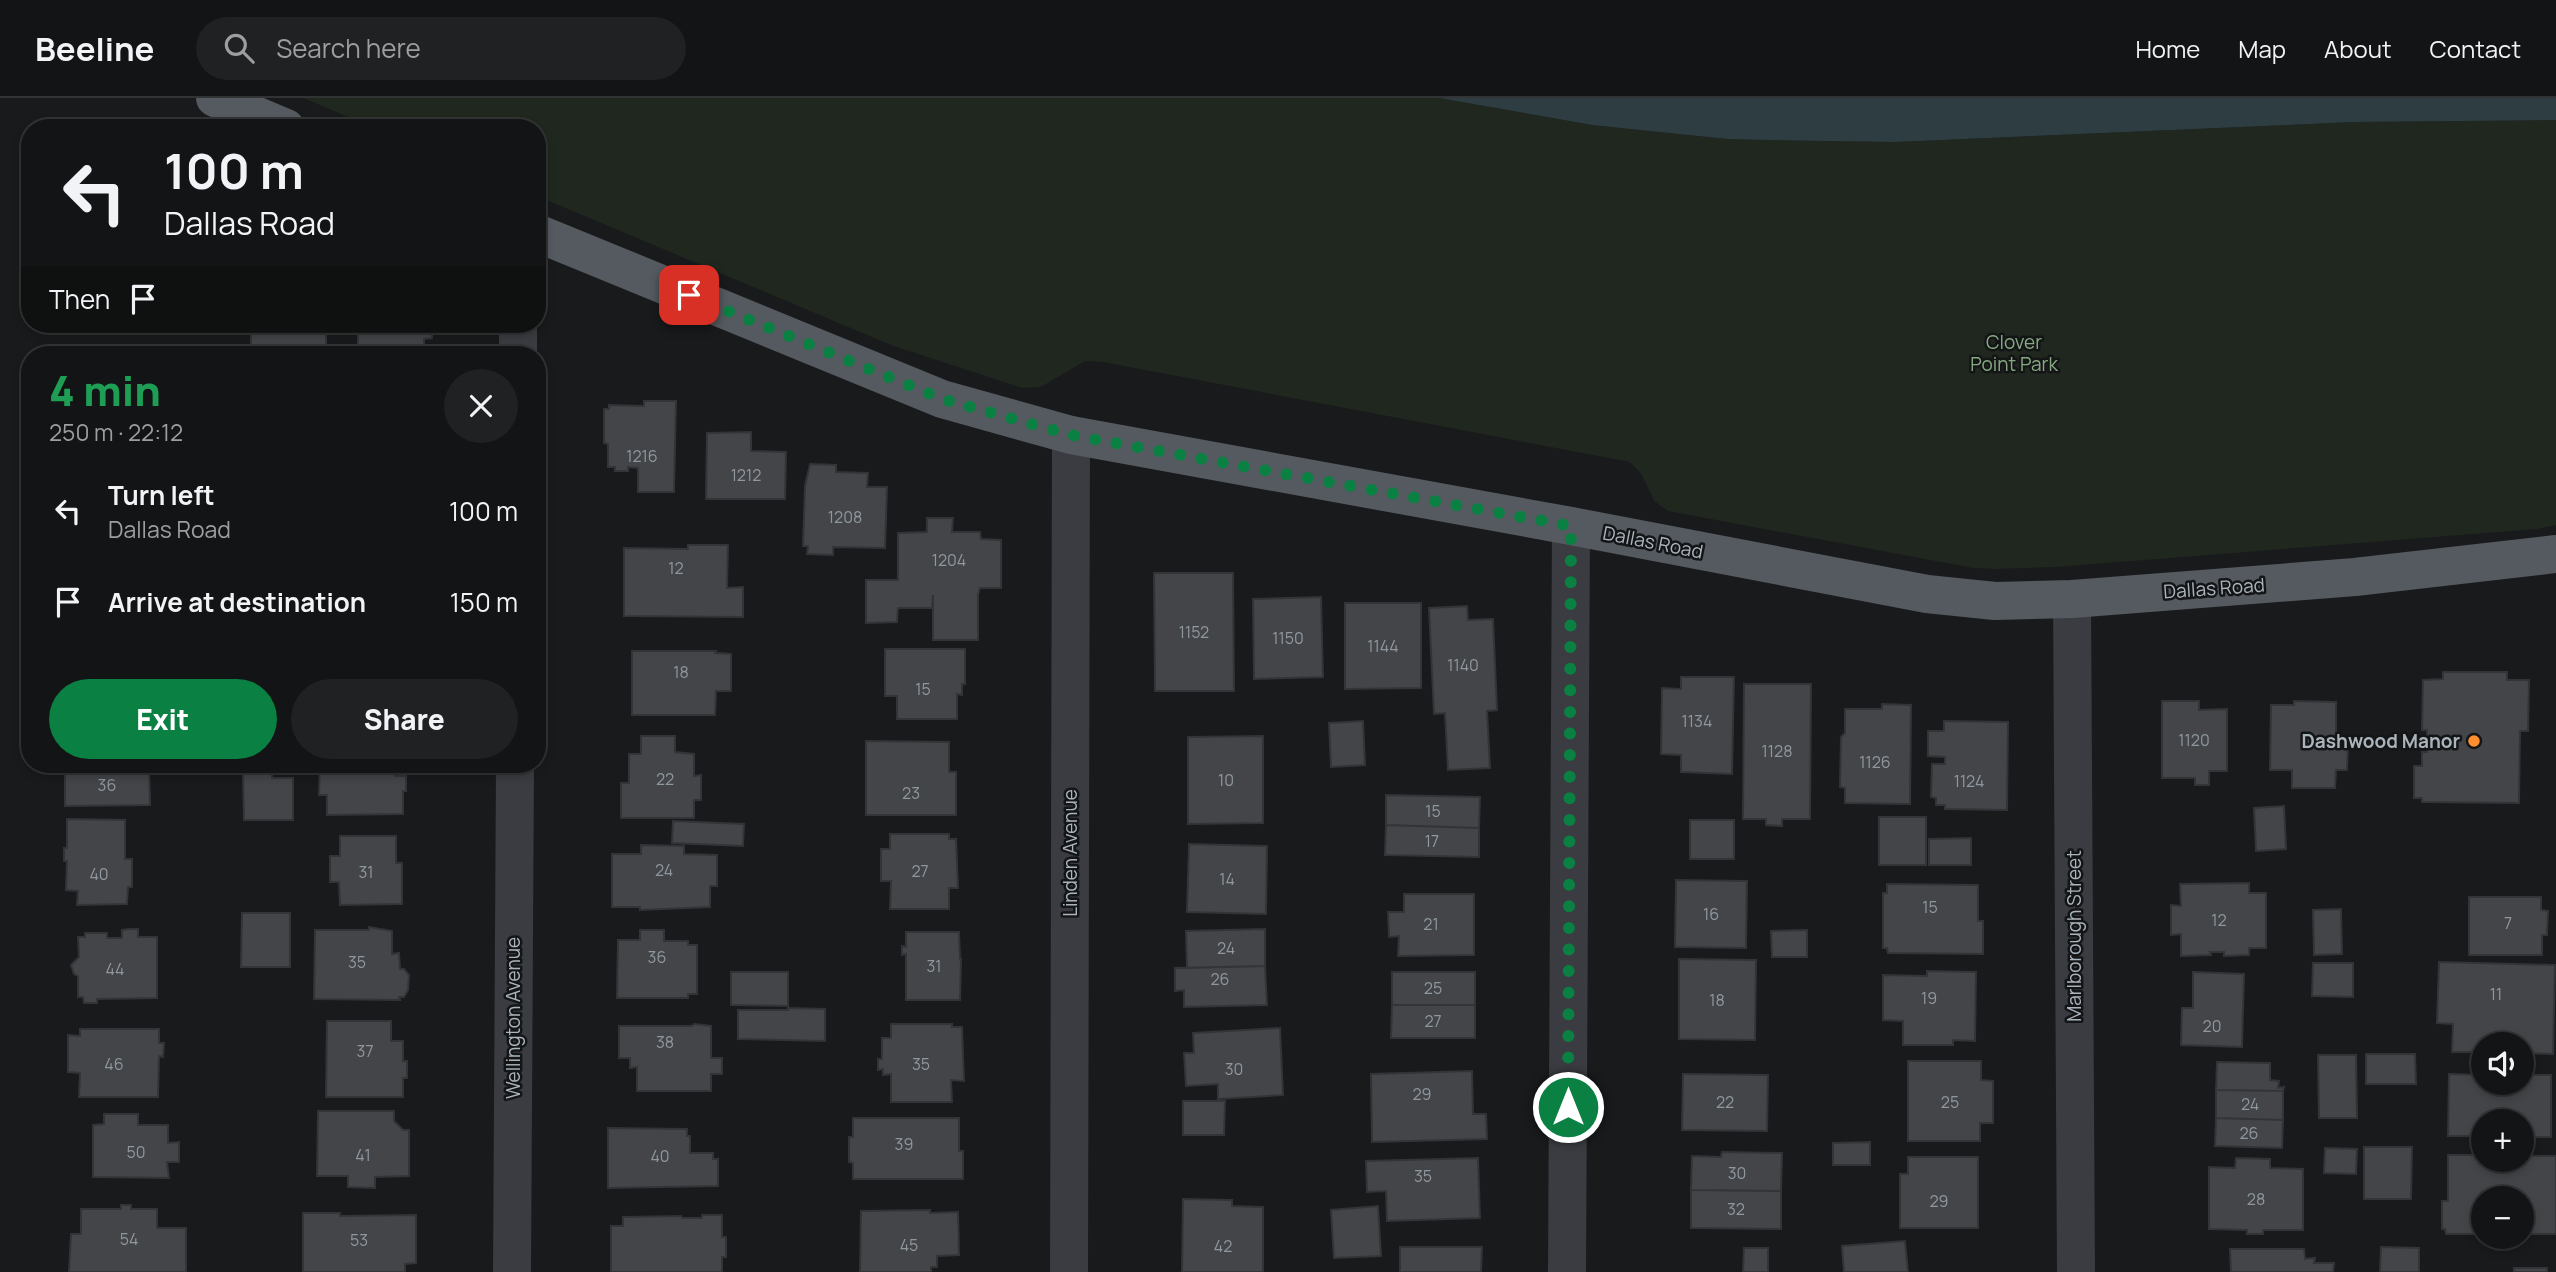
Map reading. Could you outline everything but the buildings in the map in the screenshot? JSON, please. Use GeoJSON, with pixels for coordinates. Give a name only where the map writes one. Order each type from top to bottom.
{"type":"FeatureCollection","features":[{"type":"Feature","properties":{"kind":"main road"},"geometry":{"type":"LineString","coordinates":[[215,98],[265,119]]}},
{"type":"Feature","properties":{"kind":"main road","name":"Dallas Road"},"geometry":{"type":"LineString","coordinates":[[546,237],[942,399],[1071,435],[1927,594],[1995,601],[2072,600],[2355,577],[2556,555]]}},
{"type":"Feature","properties":{"kind":"street","name":"Linden Avenue"},"geometry":{"type":"LineString","coordinates":[[1069,1272],[1071,435]]}},
{"type":"Feature","properties":{"kind":"street"},"geometry":{"type":"LineString","coordinates":[[1567,1272],[1571,526]]}},
{"type":"Feature","properties":{"kind":"street","name":"Marlborough Street"},"geometry":{"type":"LineString","coordinates":[[2072,600],[2076,1272]]}},
{"type":"Feature","properties":{"kind":"street","name":"Wellington Avenue"},"geometry":{"type":"LineString","coordinates":[[512,1272],[515,773]]}},
{"type":"Feature","properties":{"kind":"green space","name":"Clover Point Park"},"geometry":{"type":"Polygon","coordinates":[[[303,98],[1439,98],[1592,125],[1727,139],[1895,142],[2355,122],[2556,120],[2556,525],[2537,529],[2056,567],[1973,568],[1668,511],[1654,501],[1642,475],[1630,462],[1103,362],[1085,361],[1041,387],[1022,388],[891,345],[546,200],[546,119],[353,119],[303,98]]]}},
{"type":"Feature","properties":{"kind":"shaded area"},"geometry":{"type":"Polygon","coordinates":[[[1439,98],[2556,98],[2556,120],[2355,122],[1895,142],[1767,140],[1727,139],[1592,125],[1439,98]]]}},
{"type":"Feature","properties":{"kind":"place","name":"Dashwood Manor"},"geometry":{"type":"Point","coordinates":[2474,741]}},
{"type":"Feature","properties":{"kind":"route"},"geometry":{"type":"LineString","coordinates":[[689,295],[942,399],[1071,435],[1571,526],[1568,1107]]}}]}
